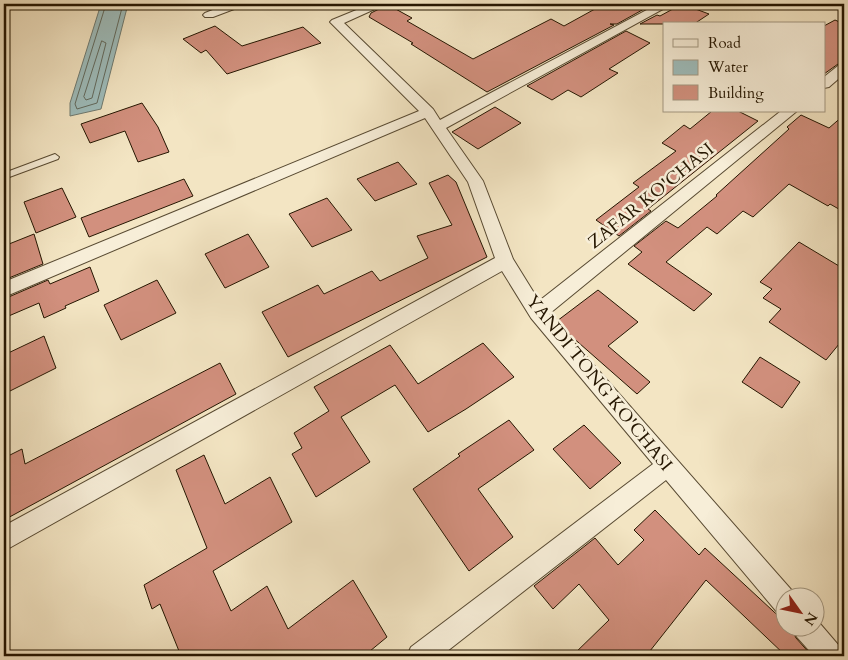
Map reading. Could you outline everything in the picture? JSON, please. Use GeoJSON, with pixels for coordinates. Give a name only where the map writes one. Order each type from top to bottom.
{"type":"FeatureCollection","features":[{"type":"Feature","properties":{"kind":"street"},"geometry":{"type":"LineString","coordinates":[[209,15],[238,4]]}},
{"type":"Feature","properties":{"kind":"street","name":"YANDI TONG KO'CHASI"},"geometry":{"type":"LineString","coordinates":[[380,4],[356,8],[336,22],[434,119],[475,181],[505,261],[537,313],[776,591]]}},
{"type":"Feature","properties":{"kind":"street"},"geometry":{"type":"LineString","coordinates":[[4,290],[434,119],[666,4]]}},
{"type":"Feature","properties":{"kind":"street"},"geometry":{"type":"LineString","coordinates":[[826,82],[844,68]]}},
{"type":"Feature","properties":{"kind":"street","name":"ZAFAR KO'CHASI"},"geometry":{"type":"LineString","coordinates":[[537,313],[789,112]]}},
{"type":"Feature","properties":{"kind":"street"},"geometry":{"type":"LineString","coordinates":[[4,539],[505,261]]}},
{"type":"Feature","properties":{"kind":"street"},"geometry":{"type":"LineString","coordinates":[[420,656],[667,466]]}},
{"type":"Feature","properties":{"kind":"street"},"geometry":{"type":"LineString","coordinates":[[815,638],[831,656]]}},
{"type":"Feature","properties":{"kind":"lane"},"geometry":{"type":"LineString","coordinates":[[4,176],[55,157]]}},
{"type":"Feature","properties":{"kind":"water"},"geometry":{"type":"Polygon","coordinates":[[[101,4],[128,4],[101,109],[70,116],[70,103],[101,4]]]}},
{"type":"Feature","properties":{"kind":"building"},"geometry":{"type":"Polygon","coordinates":[[[604,4],[633,4],[644,9],[617,24],[610,24],[614,25],[487,92],[411,44],[413,43],[369,17],[371,13],[383,7],[386,9],[392,7],[412,18],[407,21],[473,59],[551,19],[564,26],[604,4]]]}},
{"type":"Feature","properties":{"kind":"building"},"geometry":{"type":"Polygon","coordinates":[[[682,4],[709,14],[697,22],[640,24],[657,15],[660,16],[682,4]]]}},
{"type":"Feature","properties":{"kind":"building"},"geometry":{"type":"Polygon","coordinates":[[[835,20],[844,24],[844,62],[826,73],[826,25],[835,20]]]}},
{"type":"Feature","properties":{"kind":"building"},"geometry":{"type":"Polygon","coordinates":[[[215,26],[242,46],[303,27],[321,43],[227,74],[206,50],[201,53],[183,39],[215,26]]]}},
{"type":"Feature","properties":{"kind":"building"},"geometry":{"type":"Polygon","coordinates":[[[626,31],[650,43],[609,69],[618,73],[581,97],[568,90],[552,100],[527,86],[626,31]]]}},
{"type":"Feature","properties":{"kind":"building"},"geometry":{"type":"Polygon","coordinates":[[[142,103],[158,127],[169,152],[138,162],[125,131],[90,143],[81,124],[142,103]]]}},
{"type":"Feature","properties":{"kind":"building"},"geometry":{"type":"Polygon","coordinates":[[[495,107],[521,123],[478,149],[452,132],[495,107]]]}},
{"type":"Feature","properties":{"kind":"building"},"geometry":{"type":"Polygon","coordinates":[[[711,112],[740,112],[758,121],[648,209],[651,211],[619,236],[596,220],[639,187],[633,183],[676,151],[662,143],[684,125],[690,129],[711,112]]]}},
{"type":"Feature","properties":{"kind":"building"},"geometry":{"type":"Polygon","coordinates":[[[801,115],[829,128],[844,115],[844,212],[830,204],[828,206],[789,184],[753,217],[743,211],[717,234],[707,227],[666,262],[712,294],[694,311],[628,264],[642,252],[634,246],[666,221],[678,228],[717,196],[789,129],[787,127],[801,115]]]}},
{"type":"Feature","properties":{"kind":"building"},"geometry":{"type":"Polygon","coordinates":[[[398,162],[417,184],[375,201],[357,179],[398,162]]]}},
{"type":"Feature","properties":{"kind":"building"},"geometry":{"type":"Polygon","coordinates":[[[448,175],[456,182],[487,257],[288,357],[262,312],[318,285],[324,294],[372,271],[380,281],[428,258],[417,236],[452,225],[429,183],[448,175]]]}},
{"type":"Feature","properties":{"kind":"building"},"geometry":{"type":"Polygon","coordinates":[[[184,179],[193,196],[89,237],[81,218],[184,179]]]}},
{"type":"Feature","properties":{"kind":"building"},"geometry":{"type":"Polygon","coordinates":[[[62,188],[76,217],[36,233],[24,202],[62,188]]]}},
{"type":"Feature","properties":{"kind":"building"},"geometry":{"type":"Polygon","coordinates":[[[327,198],[352,230],[312,247],[289,214],[327,198]]]}},
{"type":"Feature","properties":{"kind":"building"},"geometry":{"type":"Polygon","coordinates":[[[34,234],[43,264],[4,280],[4,246],[34,234]]]}},
{"type":"Feature","properties":{"kind":"building"},"geometry":{"type":"Polygon","coordinates":[[[248,234],[269,267],[225,288],[205,254],[248,234]]]}},
{"type":"Feature","properties":{"kind":"building"},"geometry":{"type":"Polygon","coordinates":[[[799,242],[844,269],[844,338],[826,360],[769,322],[781,309],[763,298],[772,289],[760,282],[799,242]]]}},
{"type":"Feature","properties":{"kind":"building"},"geometry":{"type":"Polygon","coordinates":[[[90,267],[99,291],[65,306],[66,308],[44,318],[39,303],[4,318],[4,299],[48,280],[50,284],[90,267]]]}},
{"type":"Feature","properties":{"kind":"building"},"geometry":{"type":"Polygon","coordinates":[[[157,280],[176,313],[121,340],[104,305],[157,280]]]}},
{"type":"Feature","properties":{"kind":"building"},"geometry":{"type":"Polygon","coordinates":[[[598,290],[638,322],[608,346],[650,382],[637,394],[571,336],[557,321],[598,290]]]}},
{"type":"Feature","properties":{"kind":"building"},"geometry":{"type":"Polygon","coordinates":[[[44,336],[56,368],[4,394],[4,355],[44,336]]]}},
{"type":"Feature","properties":{"kind":"building"},"geometry":{"type":"Polygon","coordinates":[[[483,343],[514,377],[428,432],[395,385],[341,417],[370,462],[316,497],[292,454],[302,448],[294,433],[329,411],[314,387],[390,345],[418,384],[483,343]]]}},
{"type":"Feature","properties":{"kind":"building"},"geometry":{"type":"Polygon","coordinates":[[[760,357],[800,382],[782,408],[742,382],[760,357]]]}},
{"type":"Feature","properties":{"kind":"building"},"geometry":{"type":"Polygon","coordinates":[[[220,363],[236,394],[4,520],[4,458],[22,449],[25,464],[220,363]]]}},
{"type":"Feature","properties":{"kind":"building"},"geometry":{"type":"Polygon","coordinates":[[[509,420],[534,450],[478,489],[513,537],[469,571],[413,489],[460,456],[458,454],[509,420]]]}},
{"type":"Feature","properties":{"kind":"building"},"geometry":{"type":"Polygon","coordinates":[[[584,425],[621,463],[590,489],[553,449],[584,425]]]}},
{"type":"Feature","properties":{"kind":"building"},"geometry":{"type":"Polygon","coordinates":[[[204,455],[225,504],[270,477],[292,522],[213,571],[231,611],[267,586],[288,629],[353,580],[387,637],[364,656],[181,656],[160,604],[152,609],[144,585],[207,548],[176,470],[204,455]]]}},
{"type":"Feature","properties":{"kind":"building"},"geometry":{"type":"Polygon","coordinates":[[[655,510],[699,555],[705,548],[776,614],[776,638],[796,638],[812,656],[786,656],[706,580],[646,656],[572,656],[609,620],[579,584],[553,609],[534,586],[595,538],[618,565],[644,540],[634,530],[655,510]]]}}]}
